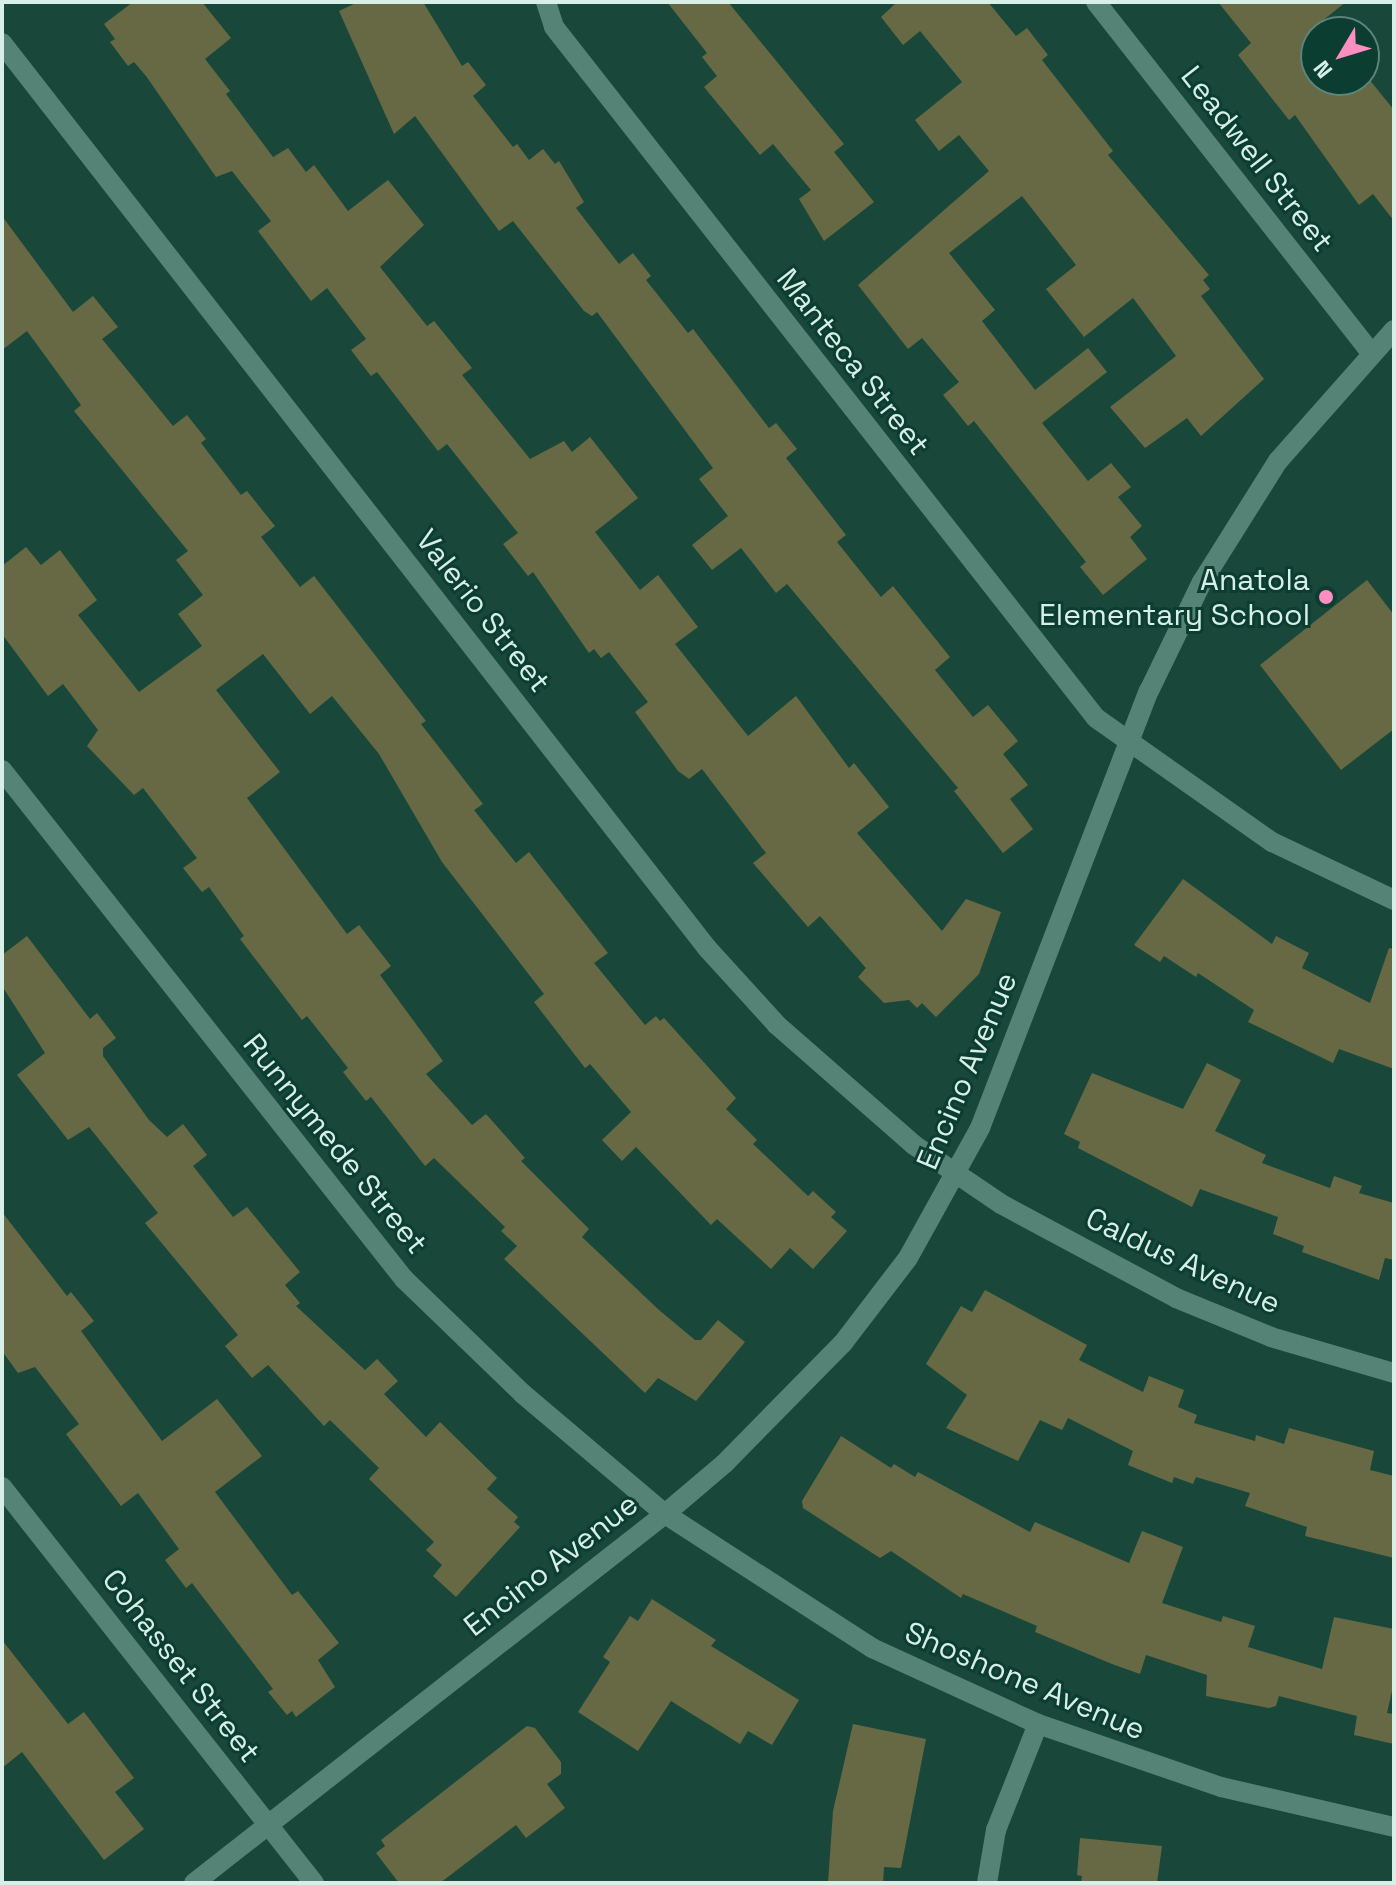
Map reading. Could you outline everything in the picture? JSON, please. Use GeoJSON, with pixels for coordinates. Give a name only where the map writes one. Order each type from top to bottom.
{"type":"FeatureCollection","features":[{"type":"Feature","properties":{"kind":"street","name":"Manteca Street"},"geometry":{"type":"LineString","coordinates":[[546,2],[554,27],[1053,669],[1096,718],[1130,745],[1272,842],[1394,900]]}},
{"type":"Feature","properties":{"kind":"street","name":"Leadwell Street"},"geometry":{"type":"LineString","coordinates":[[1096,2],[1371,353]]}},
{"type":"Feature","properties":{"kind":"street","name":"Valerio Street"},"geometry":{"type":"LineString","coordinates":[[2,43],[707,948],[830,1075],[956,1179]]}},
{"type":"Feature","properties":{"kind":"street","name":"Encino Avenue"},"geometry":{"type":"LineString","coordinates":[[194,1883],[665,1514],[724,1464],[843,1343],[908,1258],[956,1179],[1161,665],[1240,515],[1314,415],[1394,330]]}},
{"type":"Feature","properties":{"kind":"street","name":"Runnymede Street"},"geometry":{"type":"LineString","coordinates":[[2,770],[404,1279],[523,1394],[665,1514]]}},
{"type":"Feature","properties":{"kind":"street","name":"Caldus Avenue"},"geometry":{"type":"LineString","coordinates":[[956,1179],[1176,1298],[1271,1337],[1394,1373]]}},
{"type":"Feature","properties":{"kind":"street","name":"Cohasset Street"},"geometry":{"type":"LineString","coordinates":[[2,1487],[314,1883]]}},
{"type":"Feature","properties":{"kind":"street","name":"Shoshone Avenue"},"geometry":{"type":"LineString","coordinates":[[665,1514],[872,1648],[1038,1724],[1177,1774],[1394,1827]]}},
{"type":"Feature","properties":{"kind":"street"},"geometry":{"type":"LineString","coordinates":[[987,1883],[996,1830],[1038,1724]]}},
{"type":"Feature","properties":{"kind":"building"},"geometry":{"type":"Polygon","coordinates":[[[133,2],[202,2],[231,38],[205,59],[230,91],[226,94],[273,157],[288,148],[306,172],[314,165],[348,211],[388,180],[424,225],[380,267],[427,326],[434,321],[472,368],[462,375],[530,459],[564,441],[572,452],[590,437],[638,498],[595,532],[640,590],[658,575],[698,627],[675,644],[748,736],[796,696],[849,768],[854,763],[889,807],[857,833],[942,931],[966,899],[1001,912],[979,974],[936,1017],[922,1003],[917,1008],[909,1000],[884,1003],[858,977],[866,968],[820,916],[808,927],[753,863],[766,853],[702,769],[689,779],[678,771],[635,712],[648,702],[609,652],[601,658],[594,649],[589,653],[533,572],[528,576],[503,544],[518,533],[447,444],[438,451],[377,372],[371,376],[351,350],[366,339],[327,288],[311,301],[258,231],[271,221],[232,171],[216,177],[146,76],[134,62],[128,66],[110,42],[115,39],[104,24],[133,2]]]}},
{"type":"Feature","properties":{"kind":"building"},"geometry":{"type":"Polygon","coordinates":[[[358,2],[423,2],[462,66],[468,62],[486,85],[473,96],[513,147],[517,144],[529,160],[543,149],[555,164],[559,161],[584,202],[576,208],[619,264],[633,253],[651,276],[646,280],[688,333],[693,329],[769,428],[776,423],[797,449],[786,458],[846,535],[837,542],[881,597],[893,586],[950,657],[935,670],[973,717],[988,705],[1018,741],[1003,754],[1028,785],[1010,799],[1033,829],[1003,853],[954,791],[958,788],[787,584],[776,593],[741,548],[712,570],[692,545],[728,516],[699,479],[713,468],[597,312],[592,316],[584,311],[513,221],[499,231],[415,116],[394,134],[339,11],[358,2]]]}},
{"type":"Feature","properties":{"kind":"building"},"geometry":{"type":"Polygon","coordinates":[[[667,2],[728,2],[844,144],[834,152],[874,202],[824,241],[799,199],[811,190],[773,144],[760,155],[704,87],[717,76],[702,57],[707,53],[667,2]]]}},
{"type":"Feature","properties":{"kind":"building"},"geometry":{"type":"Polygon","coordinates":[[[897,2],[988,2],[1016,36],[1027,28],[1048,55],[1042,60],[1113,151],[1108,155],[1209,275],[1203,280],[1210,289],[1201,296],[1264,379],[1201,436],[1187,418],[1145,448],[1110,407],[1176,356],[1133,298],[1084,337],[1046,289],[1076,265],[1022,196],[949,253],[995,310],[982,321],[1035,390],[1088,348],[1107,372],[1042,423],[1088,481],[1111,463],[1131,487],[1118,497],[1142,526],[1130,537],[1147,559],[1103,595],[1080,567],[1086,562],[974,421],[968,426],[943,395],[959,382],[922,338],[908,349],[858,285],[989,171],[959,135],[939,151],[915,120],[962,82],[920,31],[903,45],[881,17],[897,2]]]}},
{"type":"Feature","properties":{"kind":"building"},"geometry":{"type":"Polygon","coordinates":[[[1218,2],[1346,2],[1328,16],[1300,16],[1300,96],[1380,96],[1380,93],[1394,110],[1394,221],[1373,194],[1359,205],[1295,115],[1289,120],[1238,55],[1251,43],[1218,2]]]}},
{"type":"Feature","properties":{"kind":"building"},"geometry":{"type":"Polygon","coordinates":[[[2,216],[73,312],[93,296],[118,327],[102,339],[173,426],[187,415],[206,439],[201,443],[241,495],[247,491],[275,526],[261,537],[300,587],[314,576],[426,721],[421,724],[483,804],[474,810],[516,863],[529,852],[608,953],[594,963],[645,1025],[656,1016],[660,1021],[664,1018],[736,1098],[726,1109],[757,1140],[753,1144],[808,1196],[813,1191],[836,1212],[831,1217],[847,1231],[813,1269],[790,1248],[771,1269],[717,1219],[711,1225],[636,1147],[622,1161],[602,1140],[631,1112],[590,1064],[585,1068],[534,1002],[544,994],[442,862],[379,754],[332,696],[310,714],[263,654],[216,690],[280,772],[247,798],[347,934],[359,925],[391,966],[380,975],[443,1061],[426,1074],[472,1125],[486,1114],[525,1158],[521,1161],[589,1229],[582,1237],[659,1310],[695,1340],[701,1340],[718,1320],[745,1342],[696,1401],[658,1378],[645,1393],[504,1259],[517,1246],[501,1231],[505,1227],[434,1158],[425,1166],[371,1097],[366,1101],[343,1072],[348,1068],[307,1016],[302,1020],[240,939],[244,936],[209,887],[202,892],[183,868],[197,858],[143,788],[134,795],[87,746],[98,730],[63,684],[48,696],[2,634],[2,566],[26,547],[41,565],[60,550],[97,600],[78,615],[139,692],[202,646],[178,614],[203,595],[176,560],[188,551],[74,411],[81,405],[27,331],[2,350],[2,216]]]}},
{"type":"Feature","properties":{"kind":"building"},"geometry":{"type":"Polygon","coordinates":[[[1367,580],[1394,615],[1394,729],[1341,770],[1260,665],[1367,580]]]}},
{"type":"Feature","properties":{"kind":"building"},"geometry":{"type":"Polygon","coordinates":[[[1183,879],[1272,944],[1276,936],[1309,953],[1302,968],[1370,1003],[1389,948],[1394,949],[1394,1069],[1339,1049],[1333,1063],[1248,1022],[1254,1010],[1198,973],[1196,977],[1164,956],[1160,962],[1134,945],[1183,879]]]}},
{"type":"Feature","properties":{"kind":"building"},"geometry":{"type":"Polygon","coordinates":[[[27,936],[90,1019],[97,1013],[116,1038],[103,1048],[103,1056],[149,1120],[167,1137],[183,1124],[207,1155],[193,1166],[233,1217],[247,1207],[300,1272],[285,1285],[300,1303],[296,1306],[365,1370],[377,1359],[398,1381],[384,1394],[426,1437],[440,1422],[497,1478],[487,1489],[518,1517],[514,1522],[520,1527],[456,1597],[433,1576],[442,1565],[426,1550],[434,1542],[369,1479],[379,1468],[330,1420],[324,1426],[268,1365],[252,1378],[225,1346],[238,1335],[145,1223],[158,1213],[89,1127],[68,1140],[17,1075],[45,1053],[2,986],[2,955],[27,936]]]}},
{"type":"Feature","properties":{"kind":"building"},"geometry":{"type":"Polygon","coordinates":[[[1207,1063],[1241,1080],[1215,1131],[1266,1155],[1262,1163],[1330,1188],[1334,1176],[1362,1186],[1359,1193],[1394,1203],[1394,1260],[1385,1258],[1379,1280],[1302,1252],[1304,1246],[1273,1234],[1278,1217],[1200,1189],[1192,1207],[1078,1148],[1080,1142],[1064,1134],[1092,1073],[1183,1109],[1207,1063]]]}},
{"type":"Feature","properties":{"kind":"building"},"geometry":{"type":"Polygon","coordinates":[[[2,1212],[67,1296],[71,1292],[94,1321],[81,1331],[162,1441],[217,1399],[262,1456],[215,1492],[292,1595],[298,1591],[339,1643],[318,1660],[335,1687],[296,1717],[292,1711],[287,1715],[268,1692],[273,1689],[192,1583],[186,1588],[165,1560],[179,1549],[138,1493],[121,1506],[66,1434],[79,1424],[35,1367],[18,1373],[2,1351],[2,1212]]]}},
{"type":"Feature","properties":{"kind":"building"},"geometry":{"type":"Polygon","coordinates":[[[985,1290],[1087,1345],[1079,1360],[1143,1392],[1149,1376],[1184,1390],[1178,1407],[1197,1415],[1194,1423],[1255,1441],[1256,1435],[1284,1444],[1289,1428],[1374,1451],[1370,1470],[1394,1476],[1394,1558],[1305,1536],[1307,1527],[1245,1506],[1250,1493],[1196,1477],[1193,1484],[1174,1477],[1172,1483],[1128,1465],[1133,1451],[1068,1418],[1062,1430],[1040,1420],[1018,1461],[946,1428],[967,1395],[926,1364],[961,1306],[972,1312],[985,1290]]]}},
{"type":"Feature","properties":{"kind":"building"},"geometry":{"type":"Polygon","coordinates":[[[841,1436],[891,1468],[894,1464],[915,1477],[918,1472],[1030,1532],[1035,1522],[1129,1563],[1142,1531],[1183,1547],[1162,1603],[1221,1622],[1223,1616],[1255,1626],[1248,1647],[1322,1669],[1334,1617],[1394,1629],[1394,1682],[1387,1713],[1394,1714],[1394,1744],[1354,1735],[1357,1716],[1279,1696],[1276,1706],[1269,1708],[1206,1696],[1207,1675],[1146,1655],[1140,1674],[1112,1664],[1035,1632],[1037,1626],[963,1594],[961,1598],[891,1551],[880,1558],[803,1508],[802,1501],[841,1436]]]}},
{"type":"Feature","properties":{"kind":"building"},"geometry":{"type":"Polygon","coordinates":[[[652,1599],[716,1640],[711,1646],[799,1700],[772,1745],[748,1731],[740,1744],[671,1701],[638,1751],[578,1712],[610,1662],[603,1657],[630,1616],[638,1621],[652,1599]]]}},
{"type":"Feature","properties":{"kind":"building"},"geometry":{"type":"Polygon","coordinates":[[[2,1640],[68,1724],[84,1712],[134,1778],[115,1792],[144,1829],[104,1860],[22,1752],[2,1768],[2,1640]]]}},
{"type":"Feature","properties":{"kind":"building"},"geometry":{"type":"Polygon","coordinates":[[[853,1724],[926,1739],[901,1868],[884,1867],[883,1883],[828,1883],[833,1811],[853,1724]]]}},
{"type":"Feature","properties":{"kind":"building"},"geometry":{"type":"Polygon","coordinates":[[[527,1726],[535,1728],[561,1762],[561,1774],[547,1784],[565,1808],[526,1838],[516,1825],[440,1883],[399,1883],[376,1853],[385,1846],[381,1840],[527,1726]]]}},
{"type":"Feature","properties":{"kind":"building"},"geometry":{"type":"Polygon","coordinates":[[[1080,1838],[1162,1846],[1157,1883],[1081,1883],[1082,1876],[1077,1875],[1080,1838]]]}},
{"type":"Feature","properties":{"kind":"place","name":"Anatola Elementary School"},"geometry":{"type":"Point","coordinates":[1326,597]}}]}
